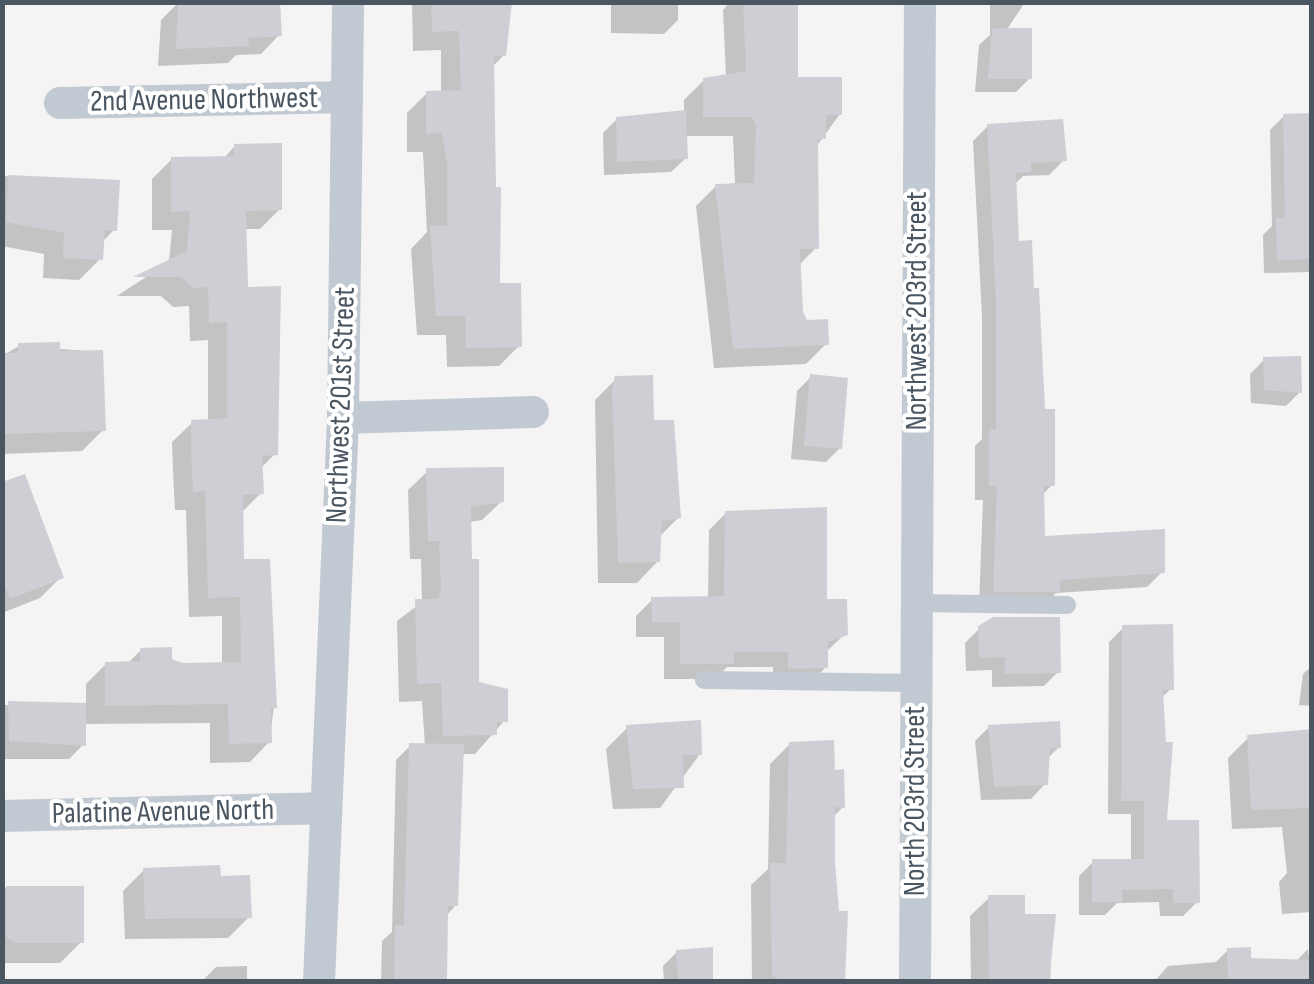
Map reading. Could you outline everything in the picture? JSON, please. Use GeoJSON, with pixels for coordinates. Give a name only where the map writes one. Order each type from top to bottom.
{"type":"FeatureCollection","features":[{"type":"Feature","properties":{"kind":"street","name":"Northwest 201st Street"},"geometry":{"type":"LineString","coordinates":[[320,982],[324,808],[343,418],[348,2]]}},
{"type":"Feature","properties":{"kind":"street","name":"Northwest 203rd Street"},"geometry":{"type":"LineString","coordinates":[[915,612],[920,2]]}},
{"type":"Feature","properties":{"kind":"street","name":"2nd Avenue Northwest"},"geometry":{"type":"LineString","coordinates":[[60,103],[348,98]]}},
{"type":"Feature","properties":{"kind":"street"},"geometry":{"type":"LineString","coordinates":[[343,418],[534,412]]}},
{"type":"Feature","properties":{"kind":"street","name":"North 203rd Street"},"geometry":{"type":"LineString","coordinates":[[915,612],[915,982]]}},
{"type":"Feature","properties":{"kind":"street","name":"Palatine Avenue North"},"geometry":{"type":"LineString","coordinates":[[2,816],[324,808]]}},
{"type":"Feature","properties":{"kind":"lane"},"geometry":{"type":"LineString","coordinates":[[915,612],[1067,606]]}},
{"type":"Feature","properties":{"kind":"lane"},"geometry":{"type":"LineString","coordinates":[[704,680],[915,683]]}},
{"type":"Feature","properties":{"kind":"building"},"geometry":{"type":"Polygon","coordinates":[[[178,2],[280,2],[282,36],[248,38],[249,46],[176,49],[178,2]]]}},
{"type":"Feature","properties":{"kind":"building"},"geometry":{"type":"Polygon","coordinates":[[[431,2],[512,2],[506,56],[494,56],[496,187],[501,187],[500,283],[521,283],[522,347],[466,348],[465,316],[436,316],[430,226],[447,226],[447,163],[442,133],[426,134],[426,91],[461,90],[459,31],[432,32],[431,2]]]}},
{"type":"Feature","properties":{"kind":"building"},"geometry":{"type":"Polygon","coordinates":[[[743,2],[798,2],[798,77],[842,77],[842,115],[826,115],[826,139],[818,139],[819,249],[800,249],[803,312],[807,320],[828,319],[829,345],[733,349],[715,184],[754,183],[756,125],[752,117],[703,117],[703,78],[746,71],[743,2]]]}},
{"type":"Feature","properties":{"kind":"building"},"geometry":{"type":"Polygon","coordinates":[[[1032,28],[1032,79],[988,79],[992,29],[1032,28]]]}},
{"type":"Feature","properties":{"kind":"building"},"geometry":{"type":"Polygon","coordinates":[[[686,110],[688,159],[617,162],[616,117],[686,110]]]}},
{"type":"Feature","properties":{"kind":"building"},"geometry":{"type":"Polygon","coordinates":[[[1312,113],[1312,259],[1277,260],[1276,218],[1285,218],[1283,114],[1312,113]]]}},
{"type":"Feature","properties":{"kind":"building"},"geometry":{"type":"Polygon","coordinates":[[[1063,119],[1067,161],[1031,163],[1031,172],[1016,173],[1019,241],[1032,240],[1034,288],[1039,288],[1045,409],[1055,409],[1055,486],[1044,486],[1045,536],[1165,529],[1165,573],[1060,580],[1060,592],[993,592],[997,486],[989,486],[989,429],[996,429],[996,301],[987,124],[1063,119]]]}},
{"type":"Feature","properties":{"kind":"building"},"geometry":{"type":"Polygon","coordinates":[[[282,143],[282,210],[246,211],[248,287],[281,286],[278,455],[262,456],[264,494],[243,495],[244,559],[270,559],[277,708],[271,709],[272,743],[229,744],[228,704],[105,706],[105,662],[140,661],[140,648],[172,647],[172,659],[182,663],[241,662],[240,597],[208,598],[205,491],[193,492],[191,450],[191,420],[227,418],[227,322],[209,323],[208,287],[193,288],[181,277],[133,277],[187,251],[190,211],[171,212],[171,157],[234,156],[234,144],[282,143]]]}},
{"type":"Feature","properties":{"kind":"building"},"geometry":{"type":"Polygon","coordinates":[[[8,175],[120,180],[117,231],[105,230],[103,260],[63,258],[64,233],[6,222],[8,175]]]}},
{"type":"Feature","properties":{"kind":"building"},"geometry":{"type":"Polygon","coordinates":[[[60,342],[60,351],[103,350],[106,431],[2,434],[2,353],[18,353],[18,343],[60,342]]]}},
{"type":"Feature","properties":{"kind":"building"},"geometry":{"type":"Polygon","coordinates":[[[1301,356],[1302,393],[1264,390],[1263,357],[1301,356]]]}},
{"type":"Feature","properties":{"kind":"building"},"geometry":{"type":"Polygon","coordinates":[[[810,374],[848,378],[842,449],[804,446],[810,374]]]}},
{"type":"Feature","properties":{"kind":"building"},"geometry":{"type":"Polygon","coordinates":[[[653,375],[654,420],[674,420],[681,518],[662,521],[660,562],[618,563],[612,391],[615,376],[653,375]]]}},
{"type":"Feature","properties":{"kind":"building"},"geometry":{"type":"Polygon","coordinates":[[[504,467],[504,502],[471,507],[472,559],[479,559],[479,682],[508,689],[508,722],[497,722],[497,735],[443,736],[441,683],[417,684],[415,599],[438,599],[441,591],[439,541],[428,541],[426,468],[504,467]]]}},
{"type":"Feature","properties":{"kind":"building"},"geometry":{"type":"Polygon","coordinates":[[[25,474],[64,578],[10,599],[2,579],[2,482],[25,474]]]}},
{"type":"Feature","properties":{"kind":"building"},"geometry":{"type":"Polygon","coordinates":[[[827,507],[827,599],[847,599],[848,635],[828,642],[828,668],[788,669],[788,652],[734,652],[734,664],[680,664],[680,622],[652,622],[651,597],[724,596],[725,511],[827,507]]]}},
{"type":"Feature","properties":{"kind":"building"},"geometry":{"type":"Polygon","coordinates":[[[993,617],[1060,617],[1061,673],[1005,674],[1005,657],[979,658],[978,626],[993,617]]]}},
{"type":"Feature","properties":{"kind":"building"},"geometry":{"type":"Polygon","coordinates":[[[1173,624],[1174,690],[1163,690],[1166,742],[1173,742],[1167,820],[1199,820],[1200,903],[1173,903],[1173,889],[1122,890],[1122,902],[1092,902],[1092,859],[1144,859],[1144,801],[1121,801],[1122,625],[1173,624]]]}},
{"type":"Feature","properties":{"kind":"building"},"geometry":{"type":"Polygon","coordinates":[[[8,701],[86,703],[86,746],[9,741],[8,701]]]}},
{"type":"Feature","properties":{"kind":"building"},"geometry":{"type":"Polygon","coordinates":[[[701,720],[702,755],[683,755],[684,788],[633,789],[626,725],[701,720]]]}},
{"type":"Feature","properties":{"kind":"building"},"geometry":{"type":"Polygon","coordinates":[[[1060,721],[1061,748],[1050,748],[1048,785],[994,787],[988,725],[1060,721]]]}},
{"type":"Feature","properties":{"kind":"building"},"geometry":{"type":"Polygon","coordinates":[[[1312,729],[1312,808],[1251,810],[1247,735],[1312,729]]]}},
{"type":"Feature","properties":{"kind":"building"},"geometry":{"type":"Polygon","coordinates":[[[834,740],[835,770],[844,769],[845,808],[835,807],[835,862],[839,911],[848,911],[845,980],[785,981],[772,976],[770,863],[786,863],[789,742],[834,740]]]}},
{"type":"Feature","properties":{"kind":"building"},"geometry":{"type":"Polygon","coordinates":[[[409,743],[464,744],[458,906],[448,906],[447,982],[394,979],[395,925],[404,925],[409,743]]]}},
{"type":"Feature","properties":{"kind":"building"},"geometry":{"type":"Polygon","coordinates":[[[220,865],[221,876],[250,875],[252,918],[145,919],[143,868],[220,865]]]}},
{"type":"Feature","properties":{"kind":"building"},"geometry":{"type":"Polygon","coordinates":[[[6,886],[84,886],[84,943],[15,943],[6,937],[6,886]]]}},
{"type":"Feature","properties":{"kind":"building"},"geometry":{"type":"Polygon","coordinates":[[[988,895],[1025,895],[1025,914],[1056,914],[1049,982],[989,982],[988,895]]]}},
{"type":"Feature","properties":{"kind":"building"},"geometry":{"type":"Polygon","coordinates":[[[713,947],[713,982],[678,982],[676,950],[713,947]]]}},
{"type":"Feature","properties":{"kind":"building"},"geometry":{"type":"Polygon","coordinates":[[[1251,947],[1251,958],[1312,960],[1312,982],[1228,982],[1227,948],[1251,947]]]}}]}
